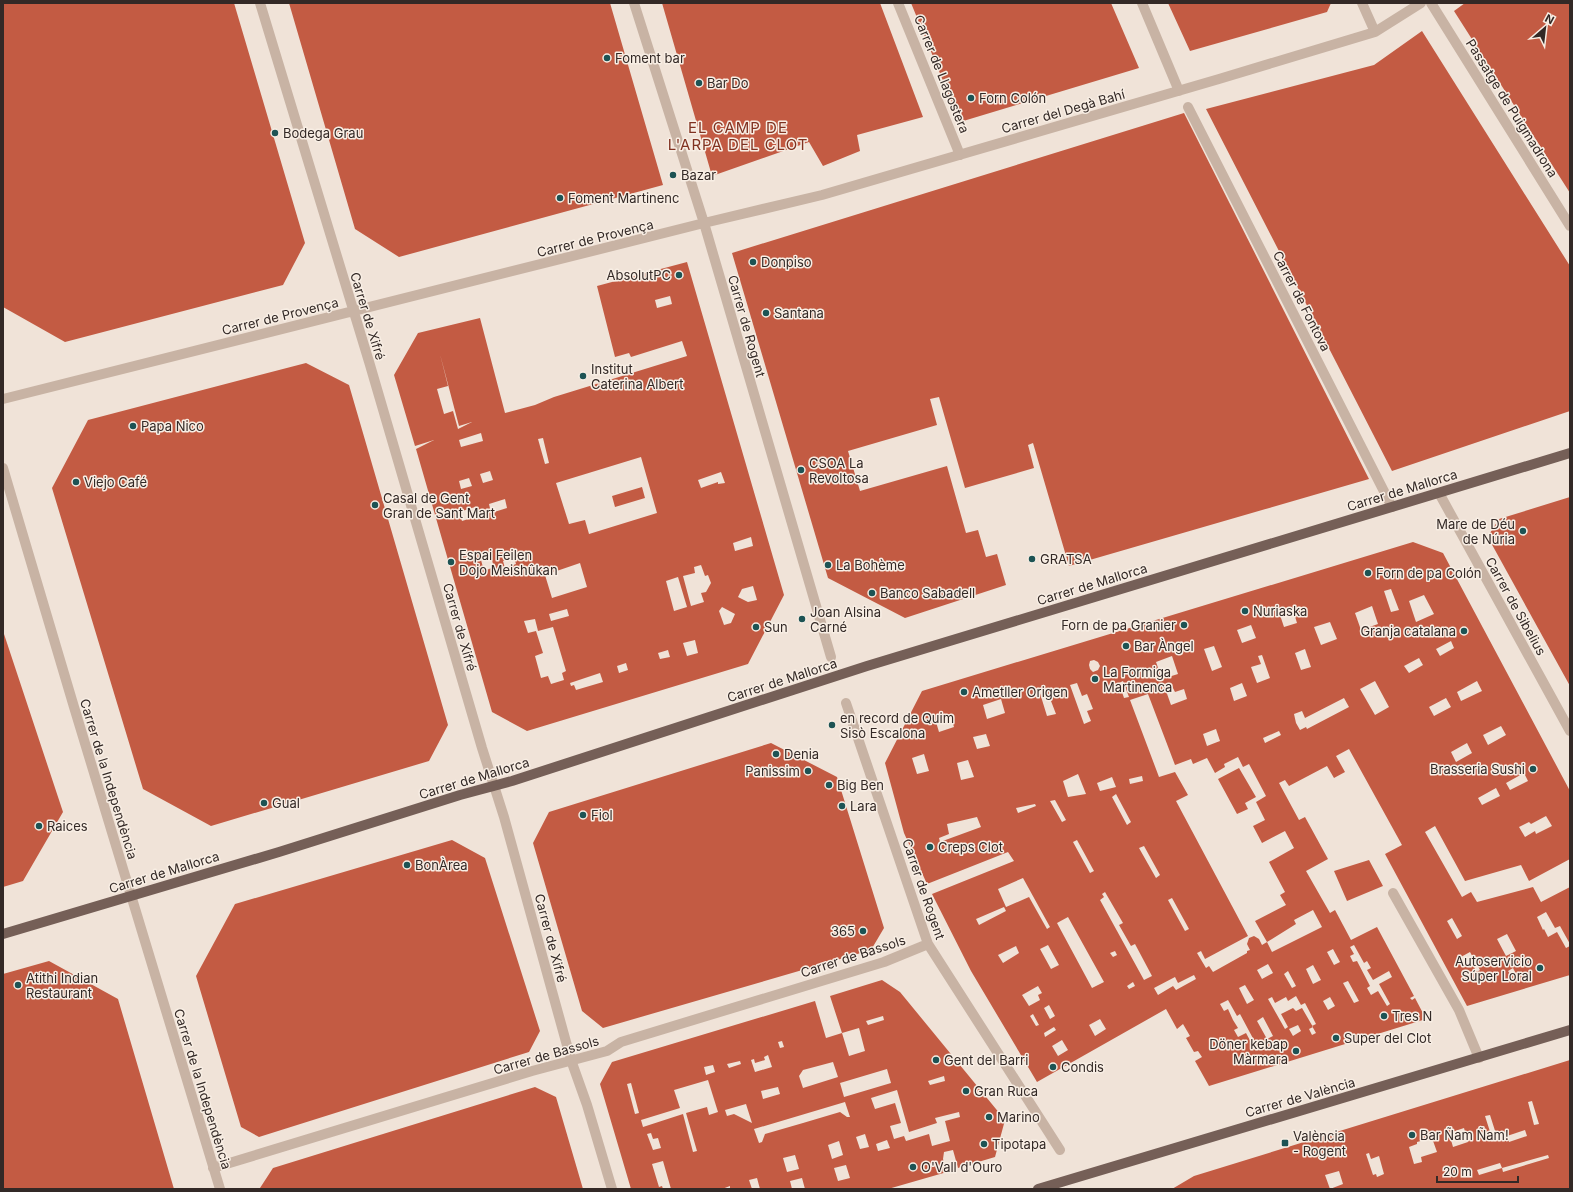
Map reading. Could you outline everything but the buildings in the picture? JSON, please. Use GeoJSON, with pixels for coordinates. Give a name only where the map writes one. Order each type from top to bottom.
{"type":"FeatureCollection","features":[{"type":"Feature","properties":{"kind":"main road","name":"Carrer de Mallorca"},"geometry":{"type":"LineString","coordinates":[[3,934],[518,779],[831,679],[867,666],[1570,453]]}},
{"type":"Feature","properties":{"kind":"main road","name":"Carrer de València"},"geometry":{"type":"LineString","coordinates":[[1038,1189],[1570,1030]]}},
{"type":"Feature","properties":{"kind":"street","name":"Carrer de Xifré"},"geometry":{"type":"LineString","coordinates":[[260,3],[354,311],[494,785],[571,1060],[587,1105],[612,1189]]}},
{"type":"Feature","properties":{"kind":"street","name":"Carrer de Rogent"},"geometry":{"type":"LineString","coordinates":[[634,3],[704,223],[831,657]]}},
{"type":"Feature","properties":{"kind":"street","name":"Carrer de Llagostera"},"geometry":{"type":"LineString","coordinates":[[898,3],[960,155]]}},
{"type":"Feature","properties":{"kind":"street"},"geometry":{"type":"LineString","coordinates":[[1142,3],[1179,91]]}},
{"type":"Feature","properties":{"kind":"street"},"geometry":{"type":"LineString","coordinates":[[1362,3],[1375,32]]}},
{"type":"Feature","properties":{"kind":"street","name":"Carrer del Degà Bahí"},"geometry":{"type":"LineString","coordinates":[[704,223],[822,195],[1375,32],[1420,3]]}},
{"type":"Feature","properties":{"kind":"street","name":"Passatge de Puigmadrona"},"geometry":{"type":"LineString","coordinates":[[1431,3],[1570,226]]}},
{"type":"Feature","properties":{"kind":"street","name":"Carrer de Fontova"},"geometry":{"type":"LineString","coordinates":[[1188,107],[1392,507]]}},
{"type":"Feature","properties":{"kind":"street","name":"Carrer de Provença"},"geometry":{"type":"LineString","coordinates":[[3,399],[704,223]]}},
{"type":"Feature","properties":{"kind":"street","name":"Carrer de la Independència"},"geometry":{"type":"LineString","coordinates":[[3,468],[220,1189]]}},
{"type":"Feature","properties":{"kind":"street","name":"Carrer de Sibelius"},"geometry":{"type":"LineString","coordinates":[[1439,493],[1570,731]]}},
{"type":"Feature","properties":{"kind":"street","name":"Carrer de Rogent"},"geometry":{"type":"LineString","coordinates":[[846,703],[928,944],[1060,1150]]}},
{"type":"Feature","properties":{"kind":"street"},"geometry":{"type":"LineString","coordinates":[[1393,893],[1459,1010],[1479,1058]]}},
{"type":"Feature","properties":{"kind":"street","name":"Carrer de Bassols"},"geometry":{"type":"LineString","coordinates":[[213,1168],[571,1060],[607,1051],[621,1042],[884,962],[928,944]]}},
{"type":"Feature","properties":{"kind":"place","name":"Foment bar"},"geometry":{"type":"Point","coordinates":[607,58]}},
{"type":"Feature","properties":{"kind":"place","name":"Bar Do"},"geometry":{"type":"Point","coordinates":[699,83]}},
{"type":"Feature","properties":{"kind":"place","name":"Forn Colón"},"geometry":{"type":"Point","coordinates":[971,98]}},
{"type":"Feature","properties":{"kind":"place","name":"Bodega Grau"},"geometry":{"type":"Point","coordinates":[275,133]}},
{"type":"Feature","properties":{"kind":"place","name":"Bazar"},"geometry":{"type":"Point","coordinates":[673,175]}},
{"type":"Feature","properties":{"kind":"place","name":"Foment Martinenc"},"geometry":{"type":"Point","coordinates":[560,198]}},
{"type":"Feature","properties":{"kind":"place","name":"Donpiso"},"geometry":{"type":"Point","coordinates":[753,262]}},
{"type":"Feature","properties":{"kind":"place","name":"AbsolutPC"},"geometry":{"type":"Point","coordinates":[679,275]}},
{"type":"Feature","properties":{"kind":"place","name":"Santana"},"geometry":{"type":"Point","coordinates":[766,313]}},
{"type":"Feature","properties":{"kind":"place","name":"Institut Caterina Albert"},"geometry":{"type":"Point","coordinates":[583,376]}},
{"type":"Feature","properties":{"kind":"place","name":"Papa Nico"},"geometry":{"type":"Point","coordinates":[133,426]}},
{"type":"Feature","properties":{"kind":"place","name":"CSOA La Revoltosa"},"geometry":{"type":"Point","coordinates":[801,470]}},
{"type":"Feature","properties":{"kind":"place","name":"Viejo Café"},"geometry":{"type":"Point","coordinates":[76,482]}},
{"type":"Feature","properties":{"kind":"place","name":"Casal de Gent Gran de Sant Mart"},"geometry":{"type":"Point","coordinates":[375,505]}},
{"type":"Feature","properties":{"kind":"place","name":"Mare de Déu de Núria"},"geometry":{"type":"Point","coordinates":[1523,531]}},
{"type":"Feature","properties":{"kind":"place","name":"GRATSA"},"geometry":{"type":"Point","coordinates":[1032,559]}},
{"type":"Feature","properties":{"kind":"place","name":"Espai Feilen Dojo Meishûkan"},"geometry":{"type":"Point","coordinates":[451,562]}},
{"type":"Feature","properties":{"kind":"place","name":"La Bohème"},"geometry":{"type":"Point","coordinates":[828,565]}},
{"type":"Feature","properties":{"kind":"place","name":"Forn de pa Colón"},"geometry":{"type":"Point","coordinates":[1368,573]}},
{"type":"Feature","properties":{"kind":"place","name":"Banco Sabadell"},"geometry":{"type":"Point","coordinates":[872,593]}},
{"type":"Feature","properties":{"kind":"place","name":"Nuriaska"},"geometry":{"type":"Point","coordinates":[1245,611]}},
{"type":"Feature","properties":{"kind":"place","name":"Joan Alsina Carné"},"geometry":{"type":"Point","coordinates":[802,619]}},
{"type":"Feature","properties":{"kind":"place","name":"Forn de pa Granier"},"geometry":{"type":"Point","coordinates":[1184,625]}},
{"type":"Feature","properties":{"kind":"place","name":"Sun"},"geometry":{"type":"Point","coordinates":[756,627]}},
{"type":"Feature","properties":{"kind":"place","name":"Granja catalana"},"geometry":{"type":"Point","coordinates":[1464,631]}},
{"type":"Feature","properties":{"kind":"place","name":"Bar Àngel"},"geometry":{"type":"Point","coordinates":[1126,646]}},
{"type":"Feature","properties":{"kind":"place","name":"La Formiga Martinenca"},"geometry":{"type":"Point","coordinates":[1095,679]}},
{"type":"Feature","properties":{"kind":"place","name":"Ametller Origen"},"geometry":{"type":"Point","coordinates":[964,692]}},
{"type":"Feature","properties":{"kind":"place","name":"en record de Quim Sisò Escalona"},"geometry":{"type":"Point","coordinates":[832,725]}},
{"type":"Feature","properties":{"kind":"place","name":"Denia"},"geometry":{"type":"Point","coordinates":[776,754]}},
{"type":"Feature","properties":{"kind":"place","name":"Brasseria Sushi"},"geometry":{"type":"Point","coordinates":[1533,769]}},
{"type":"Feature","properties":{"kind":"place","name":"Panissim"},"geometry":{"type":"Point","coordinates":[808,771]}},
{"type":"Feature","properties":{"kind":"place","name":"Big Ben"},"geometry":{"type":"Point","coordinates":[829,785]}},
{"type":"Feature","properties":{"kind":"place","name":"Gual"},"geometry":{"type":"Point","coordinates":[264,803]}},
{"type":"Feature","properties":{"kind":"place","name":"Lara"},"geometry":{"type":"Point","coordinates":[842,806]}},
{"type":"Feature","properties":{"kind":"place","name":"Fiol"},"geometry":{"type":"Point","coordinates":[583,815]}},
{"type":"Feature","properties":{"kind":"place","name":"Raices"},"geometry":{"type":"Point","coordinates":[39,826]}},
{"type":"Feature","properties":{"kind":"place","name":"Creps Clot"},"geometry":{"type":"Point","coordinates":[930,847]}},
{"type":"Feature","properties":{"kind":"place","name":"BonÀrea"},"geometry":{"type":"Point","coordinates":[407,865]}},
{"type":"Feature","properties":{"kind":"place","name":"365"},"geometry":{"type":"Point","coordinates":[863,931]}},
{"type":"Feature","properties":{"kind":"place","name":"Autoservicio Súper Loral"},"geometry":{"type":"Point","coordinates":[1540,968]}},
{"type":"Feature","properties":{"kind":"place","name":"Atithi Indian Restaurant"},"geometry":{"type":"Point","coordinates":[18,985]}},
{"type":"Feature","properties":{"kind":"place","name":"Tres N"},"geometry":{"type":"Point","coordinates":[1384,1016]}},
{"type":"Feature","properties":{"kind":"place","name":"Super del Clot"},"geometry":{"type":"Point","coordinates":[1336,1038]}},
{"type":"Feature","properties":{"kind":"place","name":"Döner kebap Màrmara"},"geometry":{"type":"Point","coordinates":[1296,1051]}},
{"type":"Feature","properties":{"kind":"place","name":"Gent del Barri"},"geometry":{"type":"Point","coordinates":[936,1060]}},
{"type":"Feature","properties":{"kind":"place","name":"Condis"},"geometry":{"type":"Point","coordinates":[1053,1067]}},
{"type":"Feature","properties":{"kind":"place","name":"Gran Ruca"},"geometry":{"type":"Point","coordinates":[966,1091]}},
{"type":"Feature","properties":{"kind":"place","name":"Marino"},"geometry":{"type":"Point","coordinates":[989,1117]}},
{"type":"Feature","properties":{"kind":"place","name":"Bar Ñam Ñam!"},"geometry":{"type":"Point","coordinates":[1412,1135]}},
{"type":"Feature","properties":{"kind":"place","name":"València - Rogent"},"geometry":{"type":"Point","coordinates":[1285,1143]}},
{"type":"Feature","properties":{"kind":"place","name":"Tipotapa"},"geometry":{"type":"Point","coordinates":[984,1144]}},
{"type":"Feature","properties":{"kind":"place","name":"O'Vall d'Ouro"},"geometry":{"type":"Point","coordinates":[913,1167]}},
{"type":"Feature","properties":{"kind":"district","name":"EL CAMP DE L'ARPA DEL CLOT"},"geometry":{"type":"Point","coordinates":[738,136]}}]}
